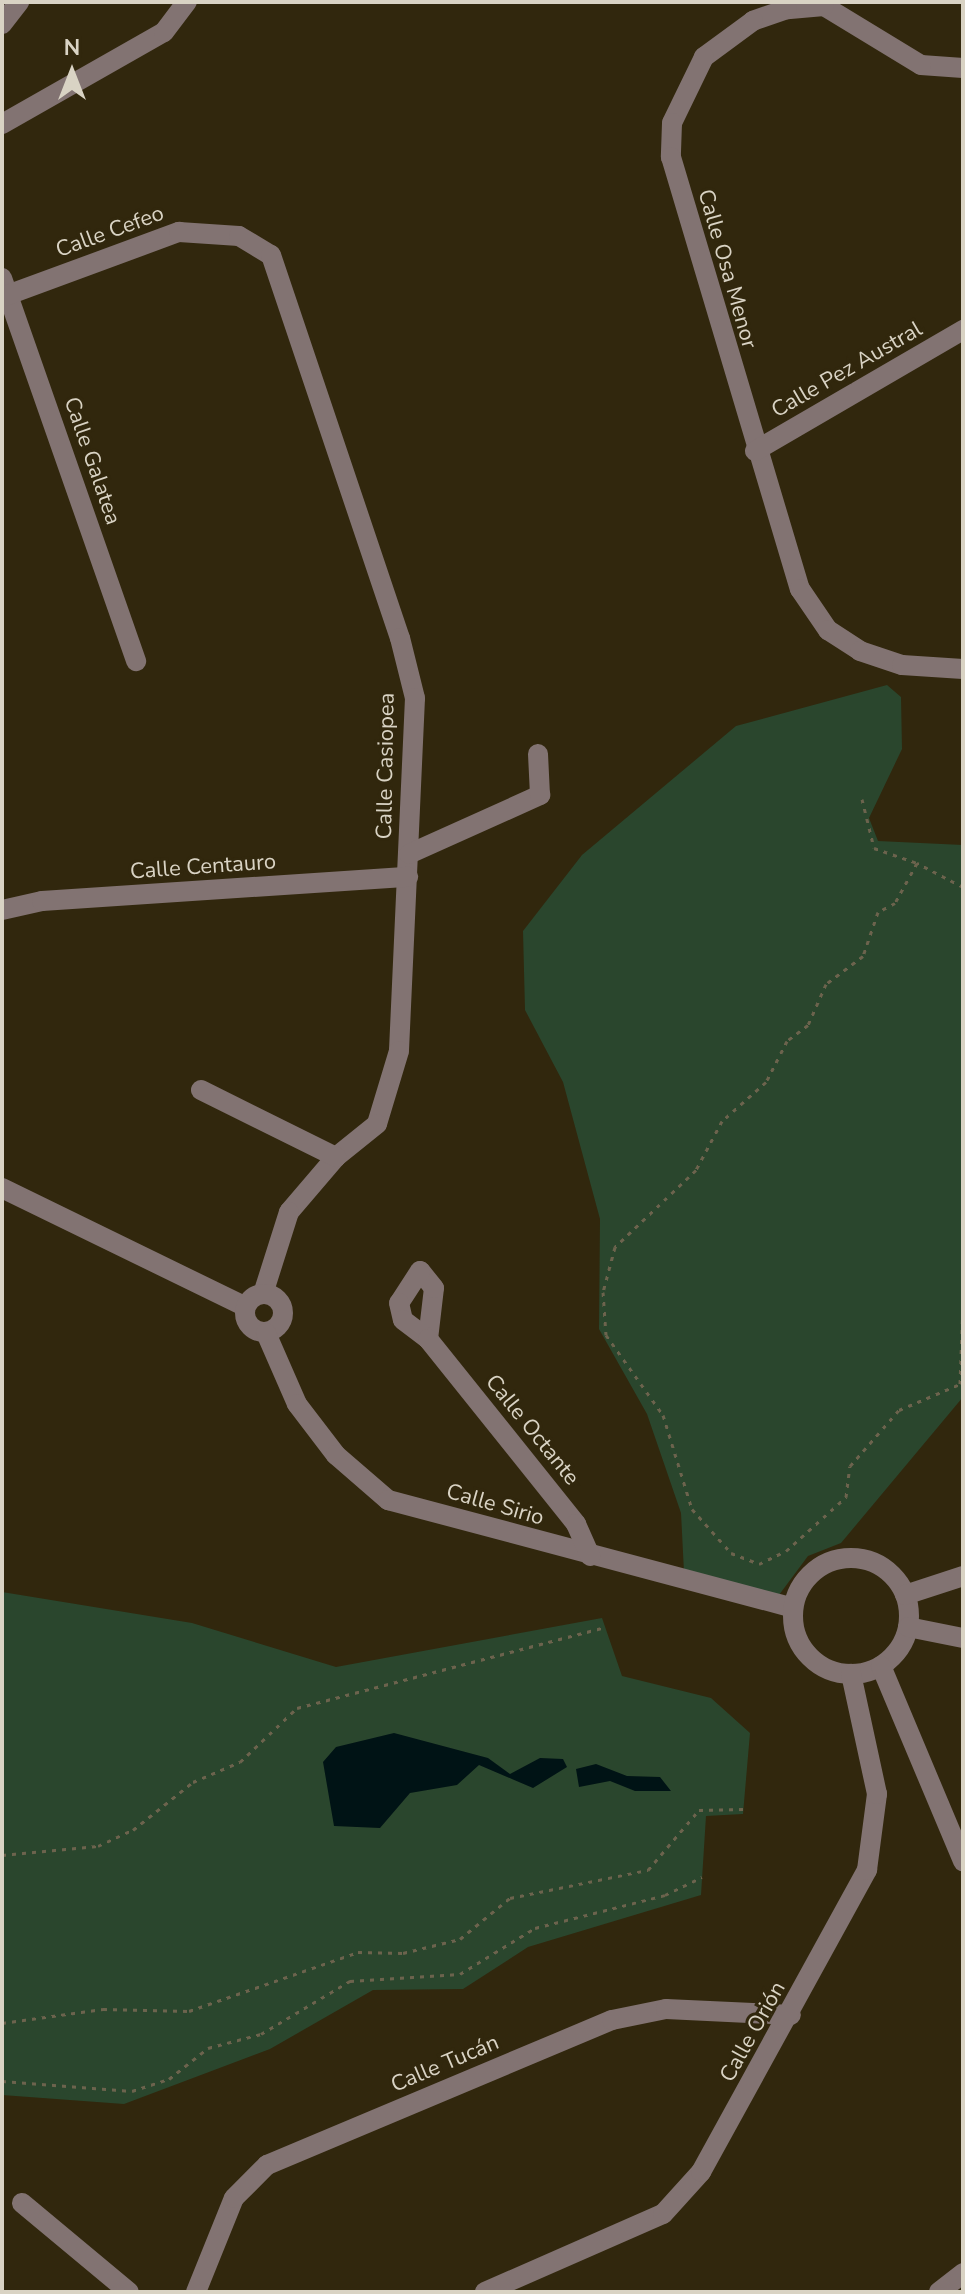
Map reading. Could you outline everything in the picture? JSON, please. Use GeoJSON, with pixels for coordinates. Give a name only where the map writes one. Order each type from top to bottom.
{"type":"FeatureCollection","features":[{"type":"Feature","properties":{"kind":"street"},"geometry":{"type":"LineString","coordinates":[[2,24],[19,2]]}},
{"type":"Feature","properties":{"kind":"street"},"geometry":{"type":"LineString","coordinates":[[2,124],[164,32],[187,2]]}},
{"type":"Feature","properties":{"kind":"street","name":"Calle Osa Menor"},"geometry":{"type":"LineString","coordinates":[[963,68],[921,65],[848,9],[824,6],[753,21],[704,57],[672,123],[671,157],[755,451],[800,589],[828,630],[902,665],[963,669]]}},
{"type":"Feature","properties":{"kind":"street","name":"Calle Cefeo"},"geometry":{"type":"LineString","coordinates":[[4,290],[179,232],[239,236]]}},
{"type":"Feature","properties":{"kind":"street","name":"Calle Casiopea"},"geometry":{"type":"LineString","coordinates":[[239,236],[271,255],[297,316],[400,638],[415,698],[399,1051],[377,1124],[336,1157],[289,1212],[263,1294]]}},
{"type":"Feature","properties":{"kind":"street","name":"Calle Galatea"},"geometry":{"type":"LineString","coordinates":[[4,290],[136,661]]}},
{"type":"Feature","properties":{"kind":"street","name":"Calle Pez Austral"},"geometry":{"type":"LineString","coordinates":[[755,451],[963,330]]}},
{"type":"Feature","properties":{"kind":"street"},"geometry":{"type":"LineString","coordinates":[[409,854],[540,795],[538,754]]}},
{"type":"Feature","properties":{"kind":"street","name":"Calle Centauro"},"geometry":{"type":"LineString","coordinates":[[2,910],[42,901],[408,877]]}},
{"type":"Feature","properties":{"kind":"street"},"geometry":{"type":"LineString","coordinates":[[201,1090],[336,1157]]}},
{"type":"Feature","properties":{"kind":"street"},"geometry":{"type":"LineString","coordinates":[[2,1188],[246,1307]]}},
{"type":"Feature","properties":{"kind":"street"},"geometry":{"type":"LineString","coordinates":[[263,1294],[277,1299],[284,1312],[279,1326],[266,1333],[251,1328],[246,1307],[263,1294]]}},
{"type":"Feature","properties":{"kind":"street","name":"Calle Sirio"},"geometry":{"type":"LineString","coordinates":[[266,1333],[297,1404],[336,1455],[388,1500],[793,1608]]}},
{"type":"Feature","properties":{"kind":"street","name":"Calle Octante"},"geometry":{"type":"LineString","coordinates":[[428,1339],[576,1524],[590,1556]]}},
{"type":"Feature","properties":{"kind":"street"},"geometry":{"type":"LineString","coordinates":[[844,1559],[876,1563],[905,1595],[908,1627],[881,1666],[851,1674],[832,1671],[801,1646],[793,1608],[814,1571],[844,1559]]}},
{"type":"Feature","properties":{"kind":"street"},"geometry":{"type":"LineString","coordinates":[[905,1595],[963,1576]]}},
{"type":"Feature","properties":{"kind":"street"},"geometry":{"type":"LineString","coordinates":[[908,1627],[963,1638]]}},
{"type":"Feature","properties":{"kind":"street"},"geometry":{"type":"LineString","coordinates":[[881,1666],[963,1861]]}},
{"type":"Feature","properties":{"kind":"street","name":"Calle Orión"},"geometry":{"type":"LineString","coordinates":[[485,2292],[663,2214],[701,2172],[791,2015],[867,1870],[877,1794],[851,1674]]}},
{"type":"Feature","properties":{"kind":"street","name":"Calle Tucán"},"geometry":{"type":"LineString","coordinates":[[196,2292],[234,2198],[267,2165],[612,2020],[666,2009],[791,2015]]}},
{"type":"Feature","properties":{"kind":"street"},"geometry":{"type":"LineString","coordinates":[[22,2203],[129,2292]]}},
{"type":"Feature","properties":{"kind":"street"},"geometry":{"type":"LineString","coordinates":[[939,2292],[963,2273]]}},
{"type":"Feature","properties":{"kind":"path"},"geometry":{"type":"LineString","coordinates":[[862,799],[874,848],[917,863],[963,887]]}},
{"type":"Feature","properties":{"kind":"path"},"geometry":{"type":"LineString","coordinates":[[917,863],[895,903],[878,912],[863,956],[826,984],[808,1025],[787,1041],[766,1082],[722,1121],[696,1170],[615,1247],[603,1292],[606,1335],[663,1415],[692,1509],[731,1553],[759,1564],[786,1551],[846,1497],[850,1466],[899,1410],[960,1384],[963,1304]]}},
{"type":"Feature","properties":{"kind":"path"},"geometry":{"type":"LineString","coordinates":[[2,1855],[68,1852],[133,1830],[193,1782],[240,1762],[297,1708],[605,1627]]}},
{"type":"Feature","properties":{"kind":"path"},"geometry":{"type":"LineString","coordinates":[[2,2023],[103,2009],[189,2011],[358,1952],[403,1953],[460,1939],[510,1898],[648,1870],[699,1810],[743,1809]]}},
{"type":"Feature","properties":{"kind":"path"},"geometry":{"type":"LineString","coordinates":[[2,2081],[132,2091],[169,2079],[208,2048],[261,2034],[350,1981],[460,1974],[535,1928],[665,1895],[702,1877]]}},
{"type":"Feature","properties":{"kind":"green space"},"geometry":{"type":"Polygon","coordinates":[[[887,685],[901,697],[902,749],[869,818],[878,841],[963,845],[963,1397],[841,1543],[808,1556],[779,1595],[684,1572],[681,1513],[647,1414],[599,1329],[600,1219],[563,1082],[525,1010],[523,931],[582,855],[736,726],[887,685]]]}},
{"type":"Feature","properties":{"kind":"green space"},"geometry":{"type":"Polygon","coordinates":[[[2,1592],[192,1623],[336,1667],[602,1618],[622,1676],[711,1698],[750,1733],[743,1814],[706,1816],[701,1895],[528,1947],[463,1989],[373,1990],[270,2049],[124,2104],[2,2095],[2,1592]]]}},
{"type":"Feature","properties":{"kind":"shaded area"},"geometry":{"type":"Polygon","coordinates":[[[394,1733],[488,1758],[510,1774],[540,1758],[563,1759],[567,1767],[533,1788],[479,1765],[457,1785],[410,1793],[380,1828],[334,1826],[323,1762],[336,1747],[394,1733]]]}},
{"type":"Feature","properties":{"kind":"shaded area"},"geometry":{"type":"Polygon","coordinates":[[[596,1764],[627,1776],[660,1777],[671,1791],[635,1791],[610,1781],[579,1787],[576,1769],[596,1764]]]}}]}
